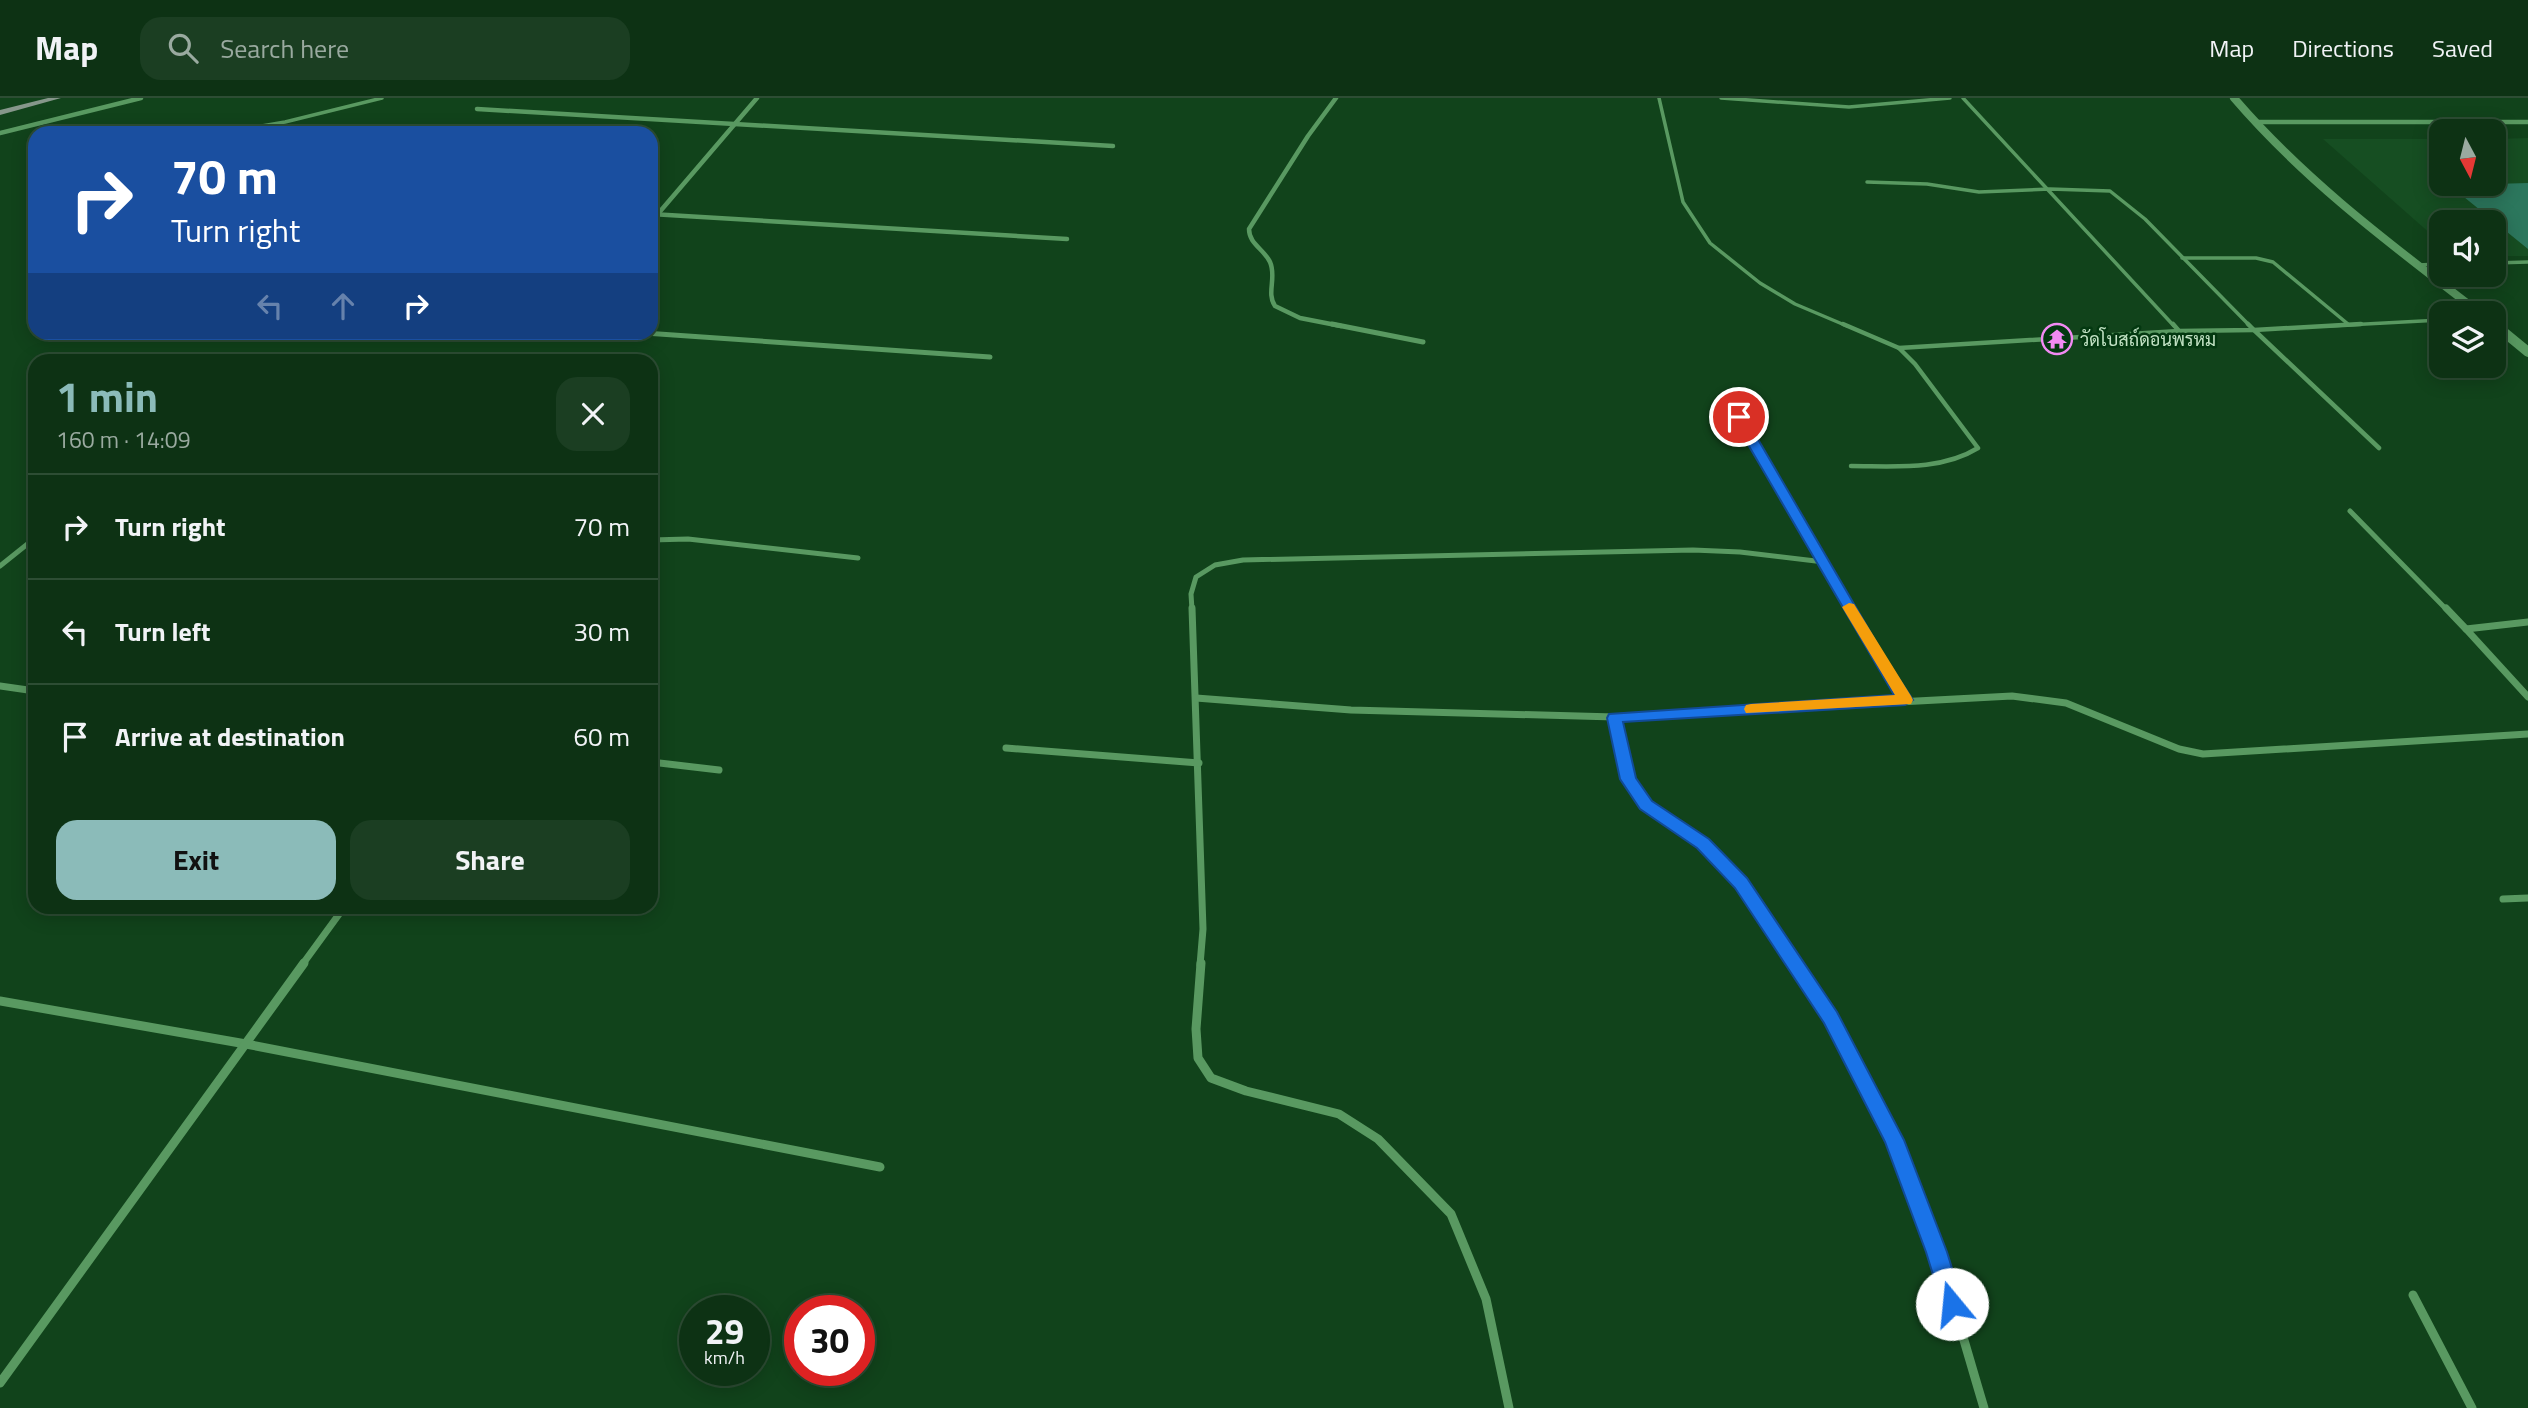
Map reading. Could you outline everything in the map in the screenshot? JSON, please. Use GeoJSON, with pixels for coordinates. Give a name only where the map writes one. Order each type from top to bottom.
{"type":"FeatureCollection","features":[{"type":"Feature","properties":{"kind":"main road"},"geometry":{"type":"LineString","coordinates":[[0,113],[57,98]]}},
{"type":"Feature","properties":{"kind":"street"},"geometry":{"type":"LineString","coordinates":[[28,126],[141,98]]}},
{"type":"Feature","properties":{"kind":"street"},"geometry":{"type":"LineString","coordinates":[[658,210],[757,98]]}},
{"type":"Feature","properties":{"kind":"street"},"geometry":{"type":"LineString","coordinates":[[1336,98],[1308,136],[1249,229],[1249,237],[1270,262],[1273,275],[1269,290],[1272,302],[1286,314],[1300,318],[1423,342]]}},
{"type":"Feature","properties":{"kind":"street"},"geometry":{"type":"LineString","coordinates":[[2234,98],[2316,185],[2464,301]]}},
{"type":"Feature","properties":{"kind":"street"},"geometry":{"type":"LineString","coordinates":[[477,109],[1113,146]]}},
{"type":"Feature","properties":{"kind":"street"},"geometry":{"type":"LineString","coordinates":[[2254,122],[2528,122]]}},
{"type":"Feature","properties":{"kind":"street"},"geometry":{"type":"LineString","coordinates":[[0,133],[28,126]]}},
{"type":"Feature","properties":{"kind":"street"},"geometry":{"type":"LineString","coordinates":[[658,214],[1067,239]]}},
{"type":"Feature","properties":{"kind":"street"},"geometry":{"type":"LineString","coordinates":[[658,334],[990,357]]}},
{"type":"Feature","properties":{"kind":"street"},"geometry":{"type":"LineString","coordinates":[[2506,334],[2528,352]]}},
{"type":"Feature","properties":{"kind":"street"},"geometry":{"type":"LineString","coordinates":[[1739,417],[1879,660],[1905,700]]}},
{"type":"Feature","properties":{"kind":"street"},"geometry":{"type":"LineString","coordinates":[[2350,511],[2466,629],[2528,697]]}},
{"type":"Feature","properties":{"kind":"street"},"geometry":{"type":"LineString","coordinates":[[658,540],[688,539],[858,558]]}},
{"type":"Feature","properties":{"kind":"street"},"geometry":{"type":"LineString","coordinates":[[0,566],[28,544]]}},
{"type":"Feature","properties":{"kind":"street"},"geometry":{"type":"LineString","coordinates":[[1509,1408],[1486,1298],[1451,1214],[1378,1139],[1339,1114],[1246,1091],[1211,1078],[1198,1058],[1196,1029],[1203,929],[1191,594],[1196,577],[1215,565],[1243,560],[1693,550],[1740,552],[1824,562]]}},
{"type":"Feature","properties":{"kind":"street"},"geometry":{"type":"LineString","coordinates":[[2466,629],[2528,622]]}},
{"type":"Feature","properties":{"kind":"street"},"geometry":{"type":"LineString","coordinates":[[0,686],[28,690]]}},
{"type":"Feature","properties":{"kind":"street"},"geometry":{"type":"LineString","coordinates":[[1196,698],[1351,710],[1615,718],[2012,696],[2066,703],[2179,749],[2203,754],[2528,734]]}},
{"type":"Feature","properties":{"kind":"street"},"geometry":{"type":"LineString","coordinates":[[1615,718],[1628,779],[1646,805],[1703,844],[1741,883],[1830,1017],[1894,1140],[1937,1252],[1984,1408]]}},
{"type":"Feature","properties":{"kind":"street"},"geometry":{"type":"LineString","coordinates":[[1006,748],[1199,764]]}},
{"type":"Feature","properties":{"kind":"street"},"geometry":{"type":"LineString","coordinates":[[658,763],[719,770]]}},
{"type":"Feature","properties":{"kind":"street"},"geometry":{"type":"LineString","coordinates":[[2503,899],[2528,898]]}},
{"type":"Feature","properties":{"kind":"street"},"geometry":{"type":"LineString","coordinates":[[0,1383],[339,914]]}},
{"type":"Feature","properties":{"kind":"street"},"geometry":{"type":"LineString","coordinates":[[0,1001],[246,1044],[880,1167]]}},
{"type":"Feature","properties":{"kind":"street"},"geometry":{"type":"LineString","coordinates":[[2413,1296],[2472,1408]]}},
{"type":"Feature","properties":{"kind":"lane"},"geometry":{"type":"LineString","coordinates":[[259,126],[382,98]]}},
{"type":"Feature","properties":{"kind":"lane"},"geometry":{"type":"LineString","coordinates":[[1659,98],[1683,202],[1710,243],[1760,283],[1796,304],[1899,348],[2179,331],[2254,330],[2429,321]]}},
{"type":"Feature","properties":{"kind":"lane"},"geometry":{"type":"LineString","coordinates":[[1721,98],[1849,107],[1950,98]]}},
{"type":"Feature","properties":{"kind":"lane"},"geometry":{"type":"LineString","coordinates":[[1963,98],[2179,331]]}},
{"type":"Feature","properties":{"kind":"lane"},"geometry":{"type":"LineString","coordinates":[[1867,182],[1927,184],[1979,192],[2050,189],[2110,191],[2146,219],[2254,330],[2379,448]]}},
{"type":"Feature","properties":{"kind":"lane"},"geometry":{"type":"LineString","coordinates":[[2182,258],[2256,258],[2273,262],[2350,325]]}},
{"type":"Feature","properties":{"kind":"lane"},"geometry":{"type":"LineString","coordinates":[[2506,263],[2528,262]]}},
{"type":"Feature","properties":{"kind":"lane"},"geometry":{"type":"LineString","coordinates":[[2418,265],[2429,265]]}},
{"type":"Feature","properties":{"kind":"lane"},"geometry":{"type":"LineString","coordinates":[[1851,466],[1946,461],[1968,457],[1979,448],[1899,348]]}},
{"type":"Feature","properties":{"kind":"shaded area"},"geometry":{"type":"Polygon","coordinates":[[[2528,138],[2528,256],[2506,256],[2506,210],[2429,210],[2429,232],[2323,139],[2429,139],[2429,196],[2506,196],[2506,139],[2528,138]]]}},
{"type":"Feature","properties":{"kind":"building"},"geometry":{"type":"Polygon","coordinates":[[[2528,183],[2528,249],[2506,231],[2506,210],[2480,210],[2463,196],[2506,196],[2506,184],[2528,183]]]}},
{"type":"Feature","properties":{"kind":"slow traffic"},"geometry":{"type":"LineString","coordinates":[[1751,709],[1905,700],[1849,607]]}},
{"type":"Feature","properties":{"kind":"place","name":"วัดโบสถ์ดอนพรหม"},"geometry":{"type":"Point","coordinates":[2057,339]}},
{"type":"Feature","properties":{"kind":"route"},"geometry":{"type":"LineString","coordinates":[[1739,417],[1879,660],[1905,700],[1615,718],[1628,779],[1646,805],[1703,844],[1741,883],[1830,1017],[1894,1140],[1937,1252],[1952,1304]]}}]}
